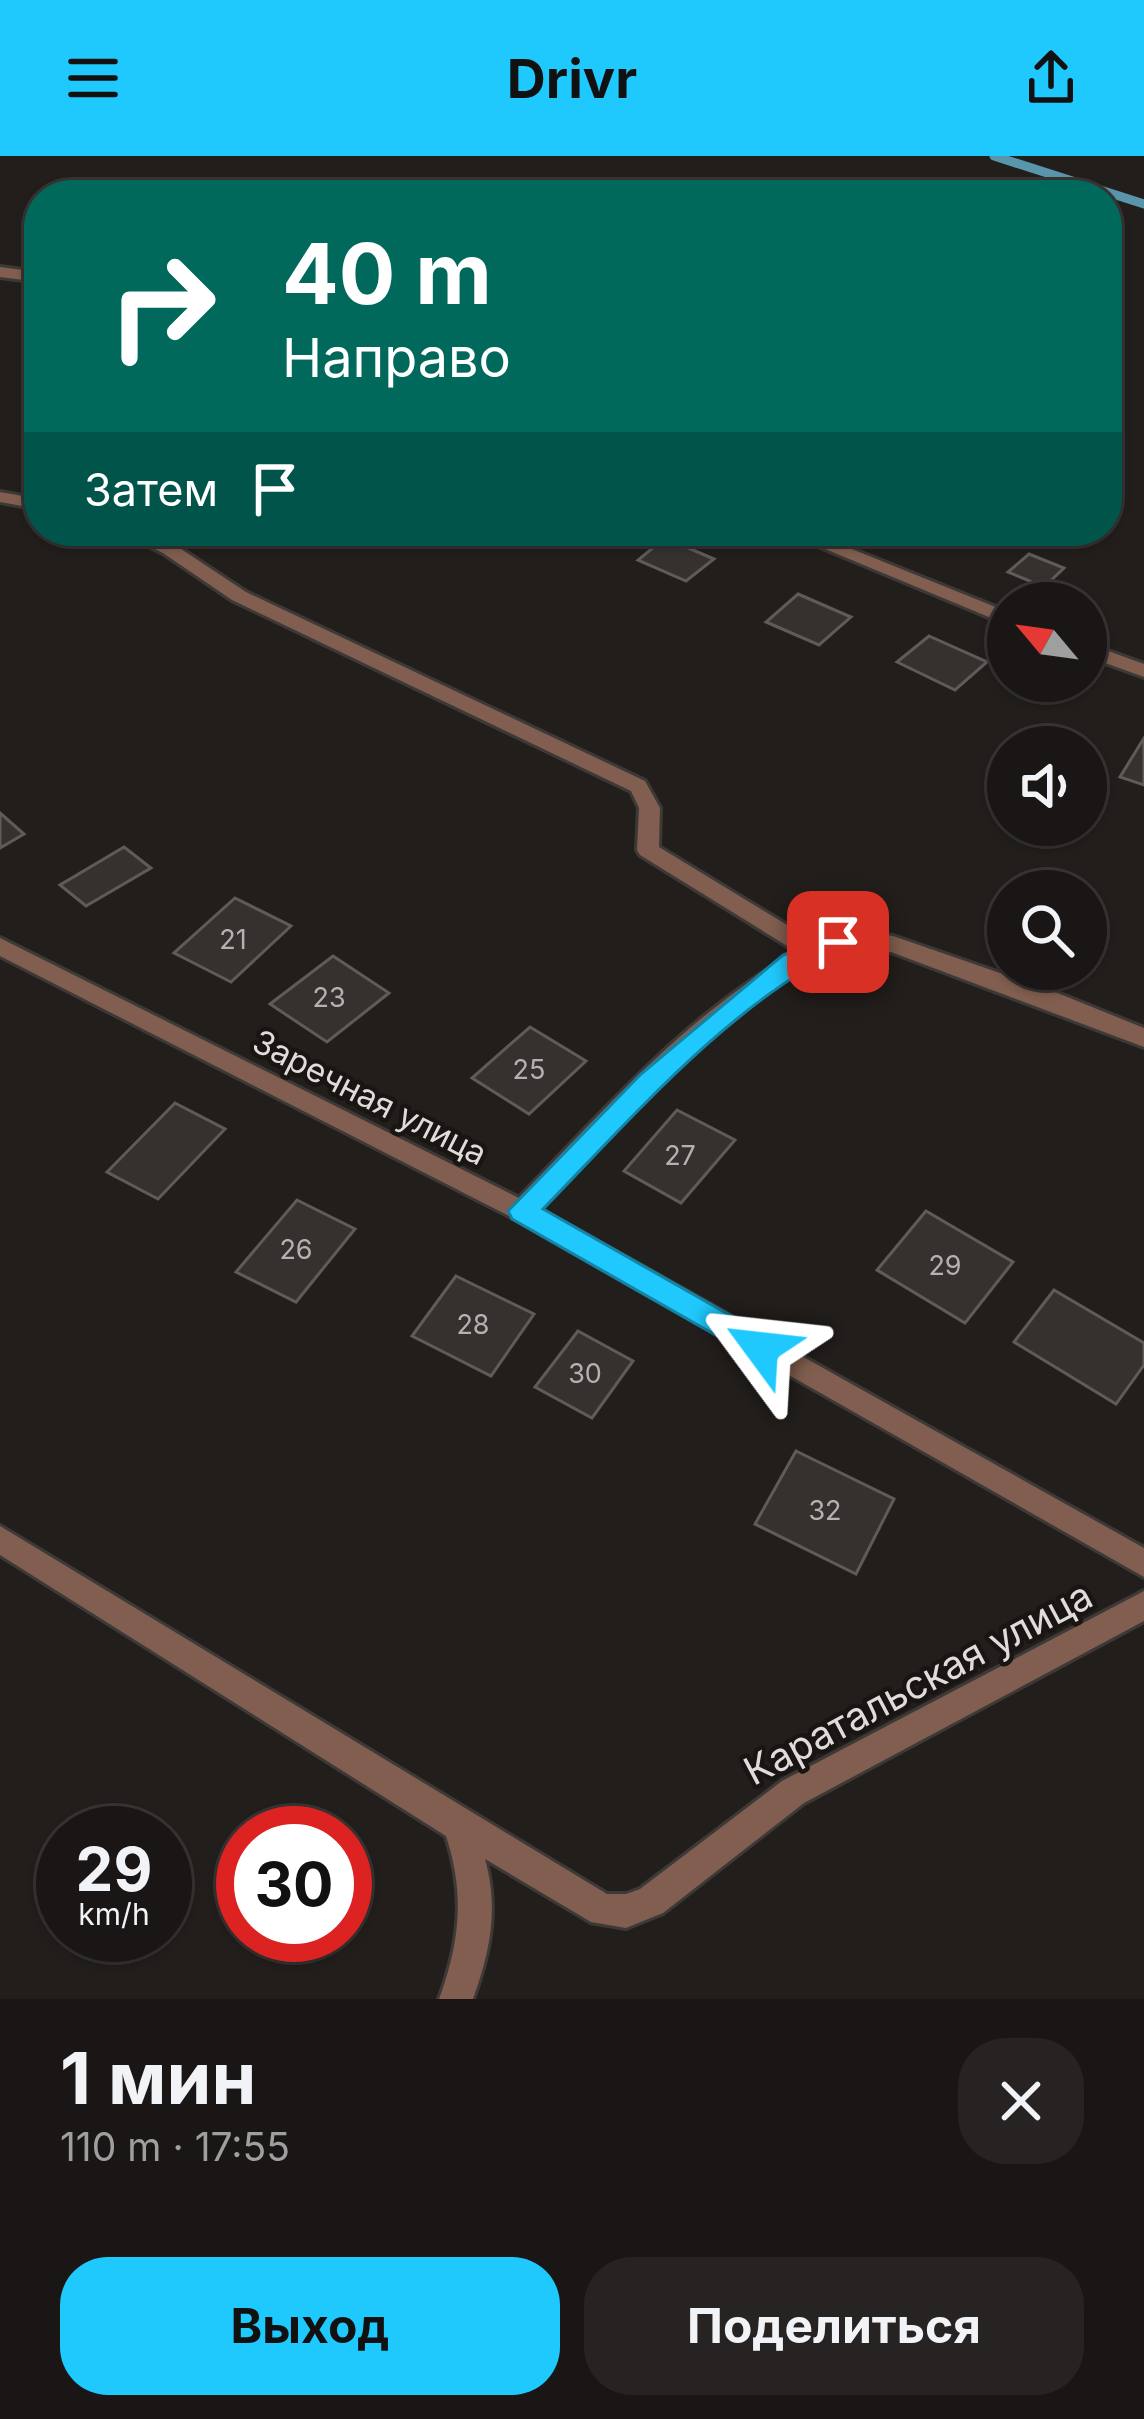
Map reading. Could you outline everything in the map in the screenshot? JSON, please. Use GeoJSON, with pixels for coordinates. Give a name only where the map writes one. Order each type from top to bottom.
{"type":"FeatureCollection","features":[{"type":"Feature","properties":{"kind":"street"},"geometry":{"type":"LineString","coordinates":[[162,546],[239,596],[638,785],[648,796],[652,815],[647,850],[812,951]]}},
{"type":"Feature","properties":{"kind":"street"},"geometry":{"type":"LineString","coordinates":[[827,546],[987,611]]}},
{"type":"Feature","properties":{"kind":"street"},"geometry":{"type":"LineString","coordinates":[[1107,657],[1144,671]]}},
{"type":"Feature","properties":{"kind":"street"},"geometry":{"type":"LineString","coordinates":[[522,1211],[651,1081],[792,962],[812,951],[860,939],[886,943],[1062,1002],[1144,1038]]}},
{"type":"Feature","properties":{"kind":"street","name":"Заречная улица"},"geometry":{"type":"LineString","coordinates":[[0,946],[522,1211],[1144,1563]]}},
{"type":"Feature","properties":{"kind":"street","name":"Каратальская улица"},"geometry":{"type":"LineString","coordinates":[[0,1539],[603,1910],[626,1911],[651,1901],[793,1792],[1144,1605]]}},
{"type":"Feature","properties":{"kind":"street"},"geometry":{"type":"LineString","coordinates":[[456,1999],[481,1910],[475,1871],[458,1825]]}},
{"type":"Feature","properties":{"kind":"building"},"geometry":{"type":"Polygon","coordinates":[[[655,546],[684,546],[714,559],[686,581],[638,560],[655,546]]]}},
{"type":"Feature","properties":{"kind":"building"},"geometry":{"type":"Polygon","coordinates":[[[1029,554],[1064,568],[1049,582],[1032,582],[1008,572],[1029,554]]]}},
{"type":"Feature","properties":{"kind":"building"},"geometry":{"type":"Polygon","coordinates":[[[798,594],[851,617],[819,645],[766,622],[798,594]]]}},
{"type":"Feature","properties":{"kind":"building"},"geometry":{"type":"Polygon","coordinates":[[[929,636],[987,662],[955,690],[897,662],[929,636]]]}},
{"type":"Feature","properties":{"kind":"building"},"geometry":{"type":"Polygon","coordinates":[[[1144,738],[1144,785],[1120,777],[1144,738]]]}},
{"type":"Feature","properties":{"kind":"building"},"geometry":{"type":"Polygon","coordinates":[[[0,813],[24,834],[0,848],[0,813]]]}},
{"type":"Feature","properties":{"kind":"building"},"geometry":{"type":"Polygon","coordinates":[[[124,847],[151,868],[86,906],[60,885],[124,847]]]}},
{"type":"Feature","properties":{"kind":"building"},"geometry":{"type":"Polygon","coordinates":[[[235,898],[291,926],[231,982],[174,953],[235,898]]]}},
{"type":"Feature","properties":{"kind":"building"},"geometry":{"type":"Polygon","coordinates":[[[333,956],[389,993],[327,1042],[270,1004],[333,956]]]}},
{"type":"Feature","properties":{"kind":"building"},"geometry":{"type":"Polygon","coordinates":[[[530,1027],[586,1061],[529,1114],[472,1078],[530,1027]]]}},
{"type":"Feature","properties":{"kind":"building"},"geometry":{"type":"Polygon","coordinates":[[[175,1103],[225,1129],[158,1199],[107,1172],[175,1103]]]}},
{"type":"Feature","properties":{"kind":"building"},"geometry":{"type":"Polygon","coordinates":[[[677,1110],[735,1140],[681,1203],[624,1171],[677,1110]]]}},
{"type":"Feature","properties":{"kind":"building"},"geometry":{"type":"Polygon","coordinates":[[[297,1200],[355,1229],[296,1302],[236,1272],[297,1200]]]}},
{"type":"Feature","properties":{"kind":"building"},"geometry":{"type":"Polygon","coordinates":[[[926,1211],[1013,1262],[965,1323],[877,1270],[926,1211]]]}},
{"type":"Feature","properties":{"kind":"building"},"geometry":{"type":"Polygon","coordinates":[[[456,1276],[534,1314],[491,1376],[412,1336],[456,1276]]]}},
{"type":"Feature","properties":{"kind":"building"},"geometry":{"type":"Polygon","coordinates":[[[1054,1290],[1144,1343],[1144,1365],[1116,1404],[1014,1342],[1054,1290]]]}},
{"type":"Feature","properties":{"kind":"building"},"geometry":{"type":"Polygon","coordinates":[[[578,1331],[633,1361],[592,1418],[535,1387],[578,1331]]]}},
{"type":"Feature","properties":{"kind":"building"},"geometry":{"type":"Polygon","coordinates":[[[796,1451],[894,1499],[856,1574],[755,1524],[796,1451]]]}},
{"type":"Feature","properties":{"kind":"waterway"},"geometry":{"type":"LineString","coordinates":[[994,156],[1069,180]]}},
{"type":"Feature","properties":{"kind":"waterway"},"geometry":{"type":"LineString","coordinates":[[1122,197],[1144,204]]}},
{"type":"Feature","properties":{"kind":"route"},"geometry":{"type":"LineString","coordinates":[[761,1348],[522,1211],[651,1081],[792,962],[838,942]]}}]}
